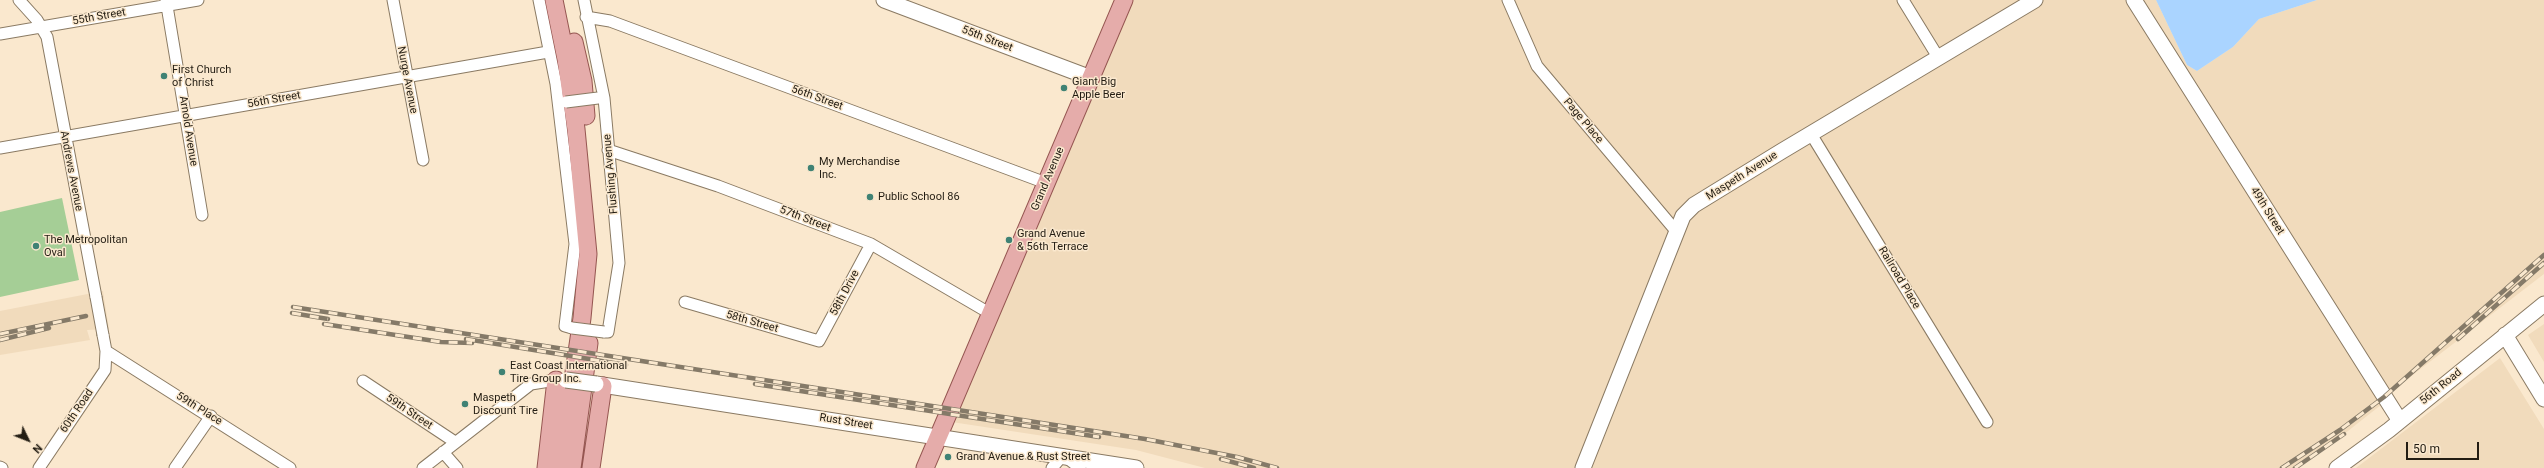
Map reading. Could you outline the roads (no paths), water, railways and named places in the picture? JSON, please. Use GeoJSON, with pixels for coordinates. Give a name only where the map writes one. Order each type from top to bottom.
{"type":"FeatureCollection","features":[{"type":"Feature","properties":{"kind":"main road"},"geometry":{"type":"LineString","coordinates":[[554,0],[573,100],[588,254],[582,318],[560,468]]}},
{"type":"Feature","properties":{"kind":"main road","name":"Flushing Avenue"},"geometry":{"type":"LineString","coordinates":[[565,0],[583,81],[599,258],[593,321],[572,468]]}},
{"type":"Feature","properties":{"kind":"main road","name":"55th Street"},"geometry":{"type":"LineString","coordinates":[[884,0],[1091,78]]}},
{"type":"Feature","properties":{"kind":"main road","name":"Grand Avenue"},"geometry":{"type":"LineString","coordinates":[[925,468],[1124,0]]}},
{"type":"Feature","properties":{"kind":"main road","name":"Maspeth Avenue"},"geometry":{"type":"LineString","coordinates":[[1583,468],[1676,230],[1683,216],[1694,205],[2035,0]]}},
{"type":"Feature","properties":{"kind":"main road","name":"49th Street"},"geometry":{"type":"LineString","coordinates":[[2134,0],[2400,421]]}},
{"type":"Feature","properties":{"kind":"main road","name":"56th Road"},"geometry":{"type":"LineString","coordinates":[[2337,468],[2400,421],[2544,304]]}},
{"type":"Feature","properties":{"kind":"main road"},"geometry":{"type":"LineString","coordinates":[[2505,335],[2544,399]]}},
{"type":"Feature","properties":{"kind":"main road"},"geometry":{"type":"LineString","coordinates":[[546,468],[561,380]]}},
{"type":"Feature","properties":{"kind":"main road","name":"Rust Street"},"geometry":{"type":"LineString","coordinates":[[561,380],[939,436],[1136,468]]}},
{"type":"Feature","properties":{"kind":"main road"},"geometry":{"type":"LineString","coordinates":[[591,468],[600,385]]}},
{"type":"Feature","properties":{"kind":"street","name":"Andrews Avenue"},"geometry":{"type":"LineString","coordinates":[[19,0],[42,27],[47,37],[64,137],[106,351]]}},
{"type":"Feature","properties":{"kind":"street","name":"55th Street"},"geometry":{"type":"LineString","coordinates":[[0,34],[166,3],[198,0]]}},
{"type":"Feature","properties":{"kind":"street","name":"Nurge Avenue"},"geometry":{"type":"LineString","coordinates":[[393,0],[406,77],[423,160]]}},
{"type":"Feature","properties":{"kind":"street","name":"Flushing Avenue"},"geometry":{"type":"LineString","coordinates":[[539,0],[548,52],[562,102],[575,244],[565,326],[608,332],[619,263],[608,150],[601,98],[584,0]]}},
{"type":"Feature","properties":{"kind":"street","name":"Page Place"},"geometry":{"type":"LineString","coordinates":[[1508,0],[1537,66],[1676,230]]}},
{"type":"Feature","properties":{"kind":"street"},"geometry":{"type":"LineString","coordinates":[[1903,0],[1938,57]]}},
{"type":"Feature","properties":{"kind":"street","name":"Arnold Avenue"},"geometry":{"type":"LineString","coordinates":[[166,3],[202,215]]}},
{"type":"Feature","properties":{"kind":"street","name":"56th Street"},"geometry":{"type":"LineString","coordinates":[[586,17],[610,21],[1046,183]]}},
{"type":"Feature","properties":{"kind":"street","name":"56th Street"},"geometry":{"type":"LineString","coordinates":[[0,148],[548,52]]}},
{"type":"Feature","properties":{"kind":"street"},"geometry":{"type":"LineString","coordinates":[[562,102],[601,98]]}},
{"type":"Feature","properties":{"kind":"street","name":"Railroad Place"},"geometry":{"type":"LineString","coordinates":[[1811,134],[1987,422]]}},
{"type":"Feature","properties":{"kind":"street","name":"57th Street"},"geometry":{"type":"LineString","coordinates":[[608,150],[718,186],[871,244],[991,314]]}},
{"type":"Feature","properties":{"kind":"street","name":"58th Drive"},"geometry":{"type":"LineString","coordinates":[[819,341],[871,244]]}},
{"type":"Feature","properties":{"kind":"street","name":"58th Street"},"geometry":{"type":"LineString","coordinates":[[685,302],[819,341]]}},
{"type":"Feature","properties":{"kind":"street","name":"59th Place"},"geometry":{"type":"LineString","coordinates":[[106,351],[211,416],[290,468]]}},
{"type":"Feature","properties":{"kind":"street","name":"60th Road"},"geometry":{"type":"LineString","coordinates":[[39,468],[105,370],[106,351]]}},
{"type":"Feature","properties":{"kind":"street"},"geometry":{"type":"LineString","coordinates":[[423,468],[531,384],[561,380]]}},
{"type":"Feature","properties":{"kind":"street","name":"59th Street"},"geometry":{"type":"LineString","coordinates":[[363,381],[455,442]]}},
{"type":"Feature","properties":{"kind":"street"},"geometry":{"type":"LineString","coordinates":[[175,468],[211,416]]}},
{"type":"Feature","properties":{"kind":"street"},"geometry":{"type":"LineString","coordinates":[[444,452],[457,468]]}},
{"type":"Feature","properties":{"kind":"street"},"geometry":{"type":"LineString","coordinates":[[1052,468],[1063,455],[1080,468]]}},
{"type":"Feature","properties":{"kind":"water"},"geometry":{"type":"Polygon","coordinates":[[[2156,0],[2317,0],[2259,19],[2233,47],[2197,71],[2187,65],[2156,0]]]}},
{"type":"Feature","properties":{"kind":"railway"},"geometry":{"type":"LineString","coordinates":[[2282,468],[2340,430],[2384,397],[2544,255]]}},
{"type":"Feature","properties":{"kind":"railway"},"geometry":{"type":"LineString","coordinates":[[2458,339],[2544,263]]}},
{"type":"Feature","properties":{"kind":"railway"},"geometry":{"type":"LineString","coordinates":[[293,307],[1145,439],[1237,457],[1277,468]]}},
{"type":"Feature","properties":{"kind":"railway"},"geometry":{"type":"LineString","coordinates":[[292,313],[328,319]]}},
{"type":"Feature","properties":{"kind":"railway"},"geometry":{"type":"LineString","coordinates":[[0,334],[86,316]]}},
{"type":"Feature","properties":{"kind":"railway"},"geometry":{"type":"LineString","coordinates":[[324,324],[441,342],[472,343]]}},
{"type":"Feature","properties":{"kind":"railway"},"geometry":{"type":"LineString","coordinates":[[0,340],[49,328]]}},
{"type":"Feature","properties":{"kind":"railway"},"geometry":{"type":"LineString","coordinates":[[466,339],[626,365]]}},
{"type":"Feature","properties":{"kind":"railway"},"geometry":{"type":"LineString","coordinates":[[755,384],[1099,437]]}},
{"type":"Feature","properties":{"kind":"railway"},"geometry":{"type":"LineString","coordinates":[[2295,468],[2344,434]]}},
{"type":"Feature","properties":{"kind":"railway"},"geometry":{"type":"LineString","coordinates":[[1221,459],[1254,468]]}},
{"type":"Feature","properties":{"kind":"place","name":"First Church of Christ"},"geometry":{"type":"Point","coordinates":[164,76]}},
{"type":"Feature","properties":{"kind":"place","name":"Giant Big Apple Beer"},"geometry":{"type":"Point","coordinates":[1064,88]}},
{"type":"Feature","properties":{"kind":"place","name":"My Merchandise Inc."},"geometry":{"type":"Point","coordinates":[811,168]}},
{"type":"Feature","properties":{"kind":"place","name":"Public School 86"},"geometry":{"type":"Point","coordinates":[870,197]}},
{"type":"Feature","properties":{"kind":"place","name":"Grand Avenue & 56th Terrace"},"geometry":{"type":"Point","coordinates":[1009,240]}},
{"type":"Feature","properties":{"kind":"place","name":"The Metropolitan Oval"},"geometry":{"type":"Point","coordinates":[36,246]}},
{"type":"Feature","properties":{"kind":"place","name":"East Coast International Tire Group Inc."},"geometry":{"type":"Point","coordinates":[502,372]}},
{"type":"Feature","properties":{"kind":"place","name":"Maspeth Discount Tire"},"geometry":{"type":"Point","coordinates":[465,404]}},
{"type":"Feature","properties":{"kind":"place","name":"Grand Avenue & Rust Street"},"geometry":{"type":"Point","coordinates":[948,457]}}]}
